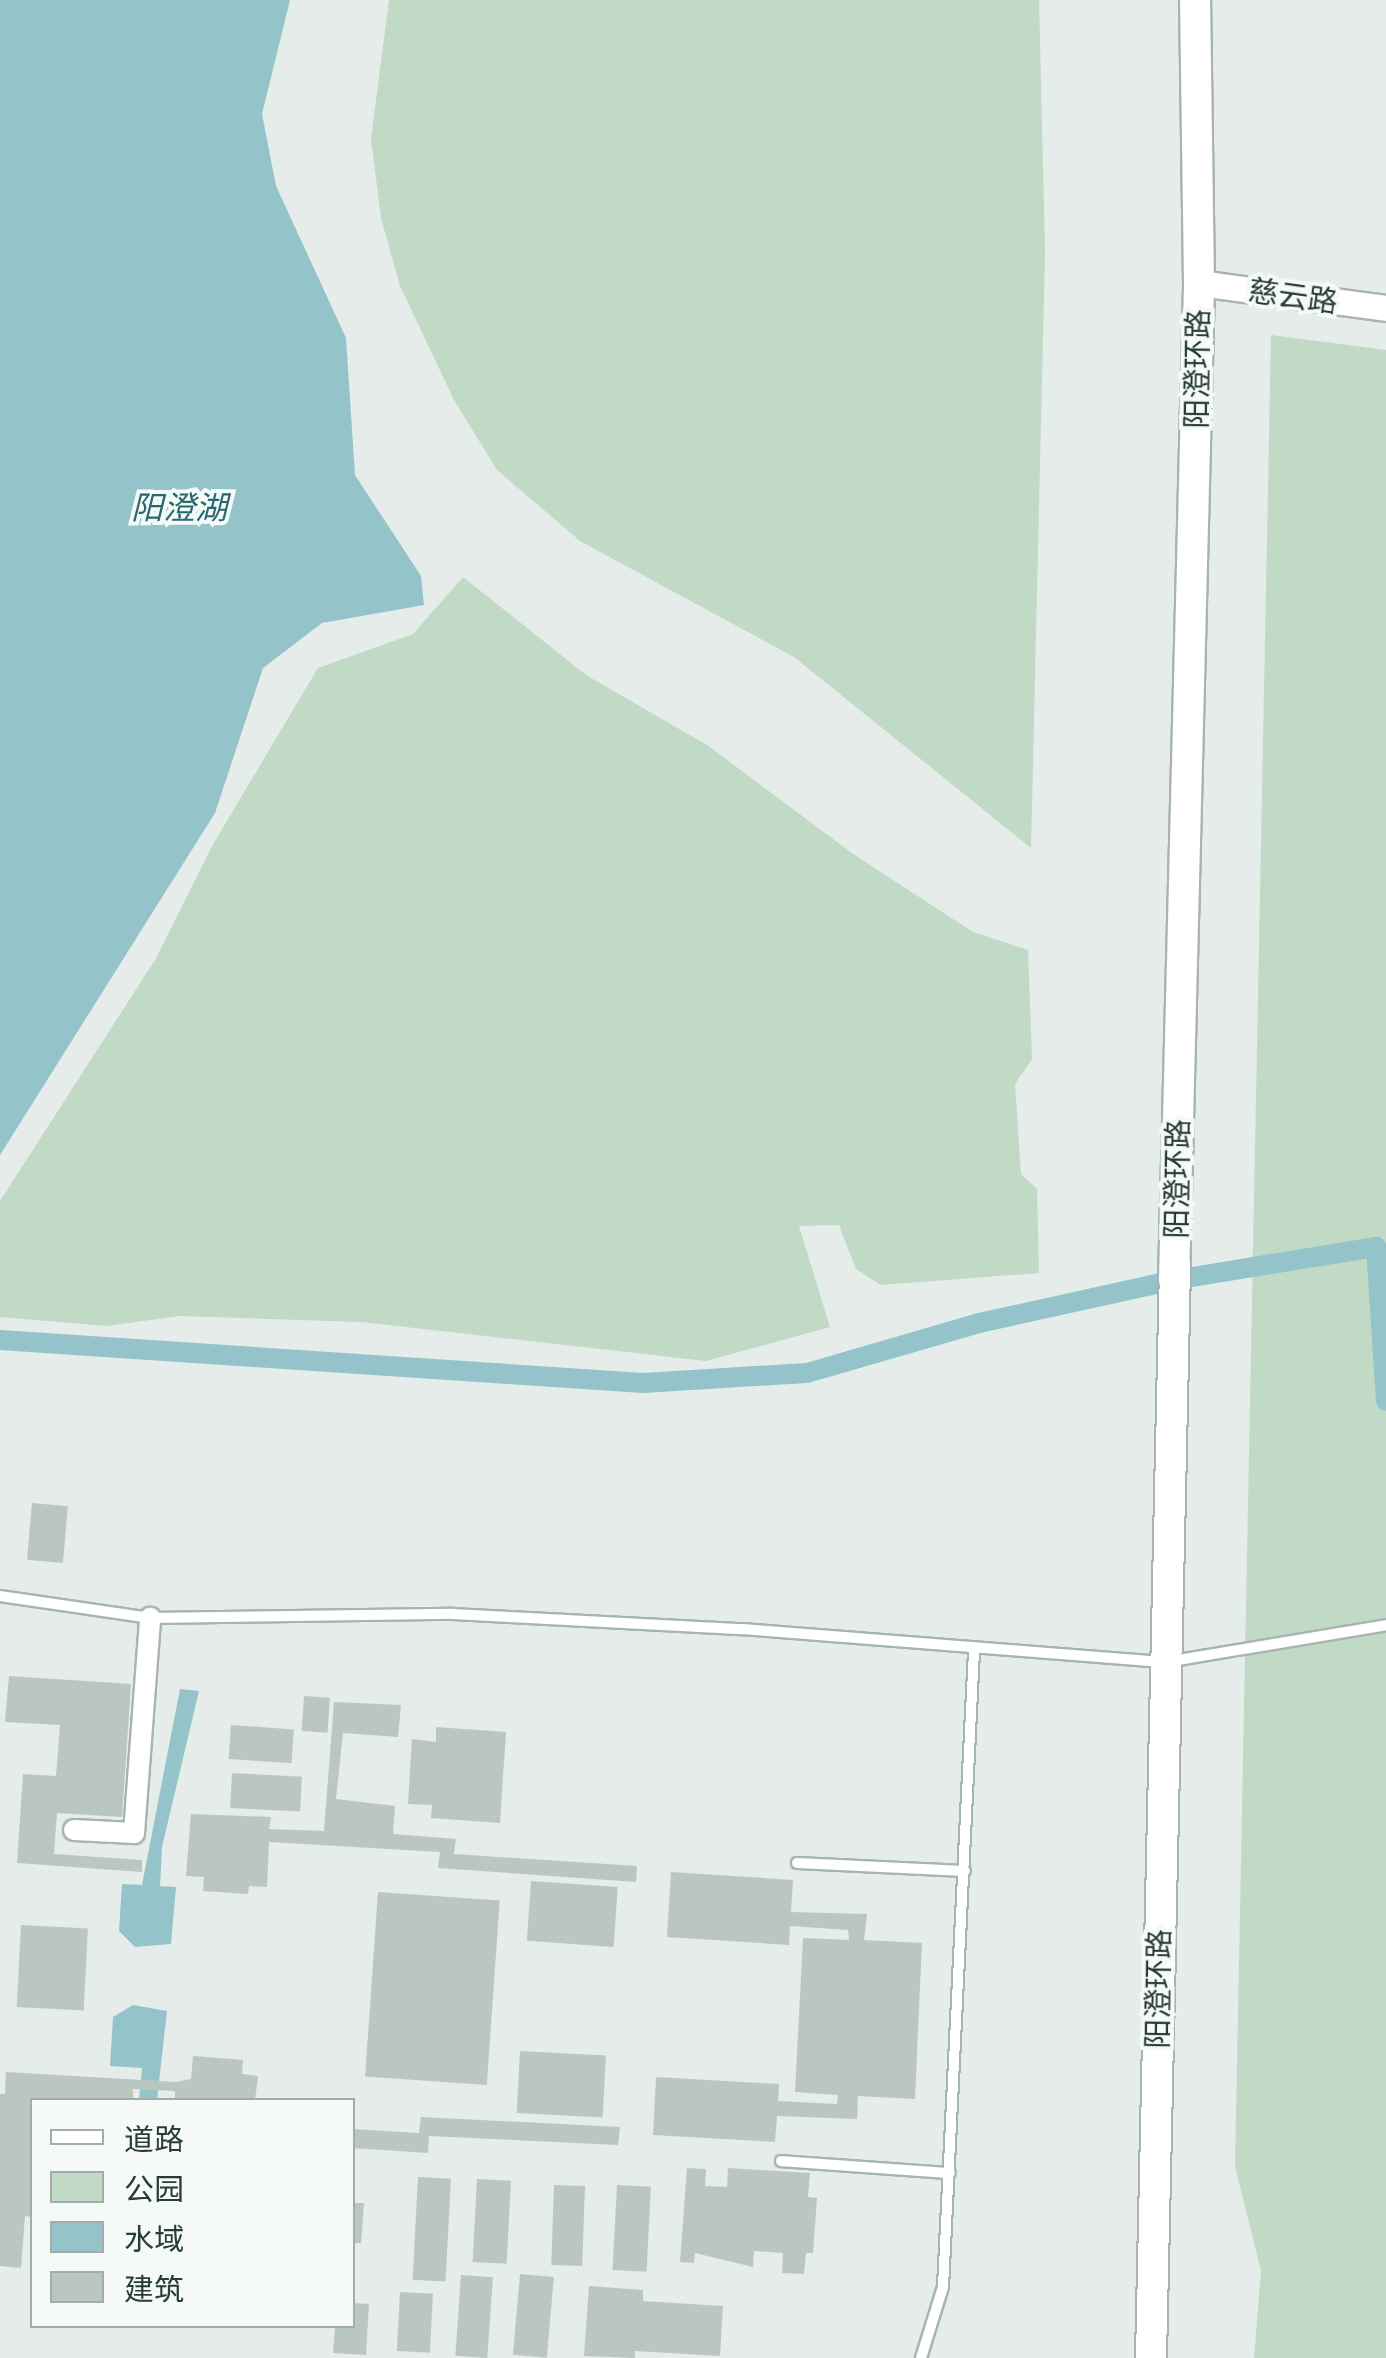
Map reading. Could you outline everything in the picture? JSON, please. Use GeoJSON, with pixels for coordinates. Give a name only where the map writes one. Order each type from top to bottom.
{"type":"FeatureCollection","features":[{"type":"Feature","properties":{"kind":"main road","name":"阳澄环路"},"geometry":{"type":"LineString","coordinates":[[1151,2358],[1199,283],[1195,0]]}},
{"type":"Feature","properties":{"kind":"street","name":"慈云路"},"geometry":{"type":"LineString","coordinates":[[1199,283],[1386,308]]}},
{"type":"Feature","properties":{"kind":"street"},"geometry":{"type":"LineString","coordinates":[[74,1830],[134,1833],[150,1618]]}},
{"type":"Feature","properties":{"kind":"lane"},"geometry":{"type":"LineString","coordinates":[[0,1596],[150,1618],[453,1614],[742,1628],[974,1650],[1166,1662],[1386,1626]]}},
{"type":"Feature","properties":{"kind":"lane"},"geometry":{"type":"LineString","coordinates":[[920,2358],[942,2286],[974,1650]]}},
{"type":"Feature","properties":{"kind":"lane"},"geometry":{"type":"LineString","coordinates":[[797,1863],[964,1871]]}},
{"type":"Feature","properties":{"kind":"lane"},"geometry":{"type":"LineString","coordinates":[[781,2161],[950,2174]]}},
{"type":"Feature","properties":{"kind":"green space"},"geometry":{"type":"Polygon","coordinates":[[[389,0],[1039,0],[1045,252],[1031,848],[794,657],[580,541],[497,470],[454,400],[400,286],[381,218],[371,139],[389,0]]]}},
{"type":"Feature","properties":{"kind":"green space"},"geometry":{"type":"Polygon","coordinates":[[[1271,335],[1386,350],[1386,2358],[1254,2358],[1261,2271],[1235,2166],[1271,335]]]}},
{"type":"Feature","properties":{"kind":"green space"},"geometry":{"type":"Polygon","coordinates":[[[463,577],[586,675],[707,745],[856,856],[973,932],[1028,950],[1032,1059],[1015,1084],[1021,1174],[1037,1189],[1039,1273],[881,1285],[856,1269],[839,1225],[799,1226],[830,1327],[706,1361],[361,1322],[180,1316],[106,1326],[0,1317],[0,1201],[155,960],[212,846],[318,668],[413,634],[463,577]]]}},
{"type":"Feature","properties":{"kind":"water","name":"阳澄湖"},"geometry":{"type":"Polygon","coordinates":[[[0,0],[290,0],[262,114],[276,186],[346,338],[355,475],[421,576],[424,605],[322,623],[263,668],[215,813],[0,1155],[0,0]]]}},
{"type":"Feature","properties":{"kind":"water"},"geometry":{"type":"Polygon","coordinates":[[[180,1689],[199,1691],[162,1847],[160,1886],[176,1887],[171,1944],[135,1947],[119,1931],[122,1884],[142,1885],[180,1689]]]}},
{"type":"Feature","properties":{"kind":"water"},"geometry":{"type":"Polygon","coordinates":[[[133,2005],[167,2011],[157,2098],[139,2098],[142,2068],[110,2066],[113,2017],[133,2005]]]}},
{"type":"Feature","properties":{"kind":"building"},"geometry":{"type":"Polygon","coordinates":[[[32,1503],[68,1506],[63,1563],[27,1560],[32,1503]]]}},
{"type":"Feature","properties":{"kind":"building"},"geometry":{"type":"Polygon","coordinates":[[[9,1676],[131,1684],[122,1817],[57,1813],[54,1854],[142,1860],[142,1872],[17,1863],[23,1774],[56,1776],[60,1725],[5,1722],[9,1676]]]}},
{"type":"Feature","properties":{"kind":"building"},"geometry":{"type":"Polygon","coordinates":[[[304,1696],[330,1698],[327,1733],[302,1731],[304,1696]]]}},
{"type":"Feature","properties":{"kind":"building"},"geometry":{"type":"Polygon","coordinates":[[[334,1702],[401,1705],[398,1737],[343,1733],[336,1799],[395,1806],[393,1834],[456,1839],[454,1854],[637,1866],[636,1882],[438,1868],[440,1852],[269,1842],[267,1887],[249,1886],[248,1894],[203,1891],[204,1877],[186,1876],[191,1814],[271,1817],[269,1829],[324,1831],[334,1702]]]}},
{"type":"Feature","properties":{"kind":"building"},"geometry":{"type":"Polygon","coordinates":[[[231,1725],[294,1729],[291,1763],[229,1759],[231,1725]]]}},
{"type":"Feature","properties":{"kind":"building"},"geometry":{"type":"Polygon","coordinates":[[[436,1727],[506,1732],[500,1823],[431,1818],[432,1805],[408,1804],[412,1739],[436,1742],[436,1727]]]}},
{"type":"Feature","properties":{"kind":"building"},"geometry":{"type":"Polygon","coordinates":[[[232,1773],[302,1777],[300,1812],[230,1808],[232,1773]]]}},
{"type":"Feature","properties":{"kind":"building"},"geometry":{"type":"Polygon","coordinates":[[[671,1872],[793,1880],[791,1912],[867,1914],[864,1940],[922,1943],[915,2099],[858,2096],[857,2119],[777,2116],[775,2142],[653,2135],[656,2077],[779,2084],[778,2101],[837,2104],[838,2095],[795,2092],[803,1938],[849,1940],[848,1930],[790,1926],[789,1945],[667,1937],[671,1872]]]}},
{"type":"Feature","properties":{"kind":"building"},"geometry":{"type":"Polygon","coordinates":[[[531,1881],[618,1887],[614,1947],[527,1941],[531,1881]]]}},
{"type":"Feature","properties":{"kind":"building"},"geometry":{"type":"Polygon","coordinates":[[[378,1892],[500,1901],[487,2085],[365,2077],[378,1892]]]}},
{"type":"Feature","properties":{"kind":"building"},"geometry":{"type":"Polygon","coordinates":[[[21,1925],[88,1929],[84,2010],[17,2007],[21,1925]]]}},
{"type":"Feature","properties":{"kind":"building"},"geometry":{"type":"Polygon","coordinates":[[[520,2051],[606,2056],[603,2117],[517,2113],[520,2051]]]}},
{"type":"Feature","properties":{"kind":"building"},"geometry":{"type":"Polygon","coordinates":[[[193,2056],[243,2060],[242,2074],[258,2076],[255,2098],[175,2098],[175,2091],[133,2089],[133,2098],[30,2098],[30,2217],[25,2216],[21,2268],[0,2266],[0,2094],[5,2094],[6,2072],[176,2082],[191,2079],[193,2056]]]}},
{"type":"Feature","properties":{"kind":"building"},"geometry":{"type":"Polygon","coordinates":[[[421,2117],[620,2127],[618,2145],[429,2136],[428,2153],[355,2148],[355,2129],[419,2133],[421,2117]]]}},
{"type":"Feature","properties":{"kind":"building"},"geometry":{"type":"Polygon","coordinates":[[[687,2168],[706,2169],[705,2186],[727,2187],[728,2168],[810,2173],[808,2197],[817,2198],[813,2253],[806,2253],[804,2274],[782,2273],[783,2253],[754,2251],[753,2267],[695,2253],[694,2263],[680,2262],[687,2168]]]}},
{"type":"Feature","properties":{"kind":"building"},"geometry":{"type":"Polygon","coordinates":[[[418,2177],[451,2179],[446,2282],[413,2280],[418,2177]]]}},
{"type":"Feature","properties":{"kind":"building"},"geometry":{"type":"Polygon","coordinates":[[[477,2179],[511,2181],[507,2264],[473,2262],[477,2179]]]}},
{"type":"Feature","properties":{"kind":"building"},"geometry":{"type":"Polygon","coordinates":[[[554,2185],[585,2186],[582,2266],[551,2265],[554,2185]]]}},
{"type":"Feature","properties":{"kind":"building"},"geometry":{"type":"Polygon","coordinates":[[[617,2185],[651,2187],[647,2272],[613,2270],[617,2185]]]}},
{"type":"Feature","properties":{"kind":"building"},"geometry":{"type":"Polygon","coordinates":[[[355,2203],[364,2203],[361,2243],[355,2243],[355,2203]]]}},
{"type":"Feature","properties":{"kind":"building"},"geometry":{"type":"Polygon","coordinates":[[[520,2274],[554,2277],[547,2358],[513,2355],[520,2274]]]}},
{"type":"Feature","properties":{"kind":"building"},"geometry":{"type":"Polygon","coordinates":[[[461,2275],[493,2277],[487,2358],[455,2356],[461,2275]]]}},
{"type":"Feature","properties":{"kind":"building"},"geometry":{"type":"Polygon","coordinates":[[[589,2286],[643,2290],[643,2301],[723,2306],[720,2356],[635,2351],[635,2358],[584,2356],[589,2286]]]}},
{"type":"Feature","properties":{"kind":"building"},"geometry":{"type":"Polygon","coordinates":[[[400,2292],[433,2294],[430,2353],[397,2351],[400,2292]]]}},
{"type":"Feature","properties":{"kind":"building"},"geometry":{"type":"Polygon","coordinates":[[[355,2303],[369,2304],[366,2355],[333,2353],[335,2328],[355,2328],[355,2303]]]}},
{"type":"Feature","properties":{"kind":"waterway"},"geometry":{"type":"LineString","coordinates":[[0,1340],[643,1383],[807,1373],[979,1323],[1174,1280],[1376,1247],[1386,1401]]}}]}
